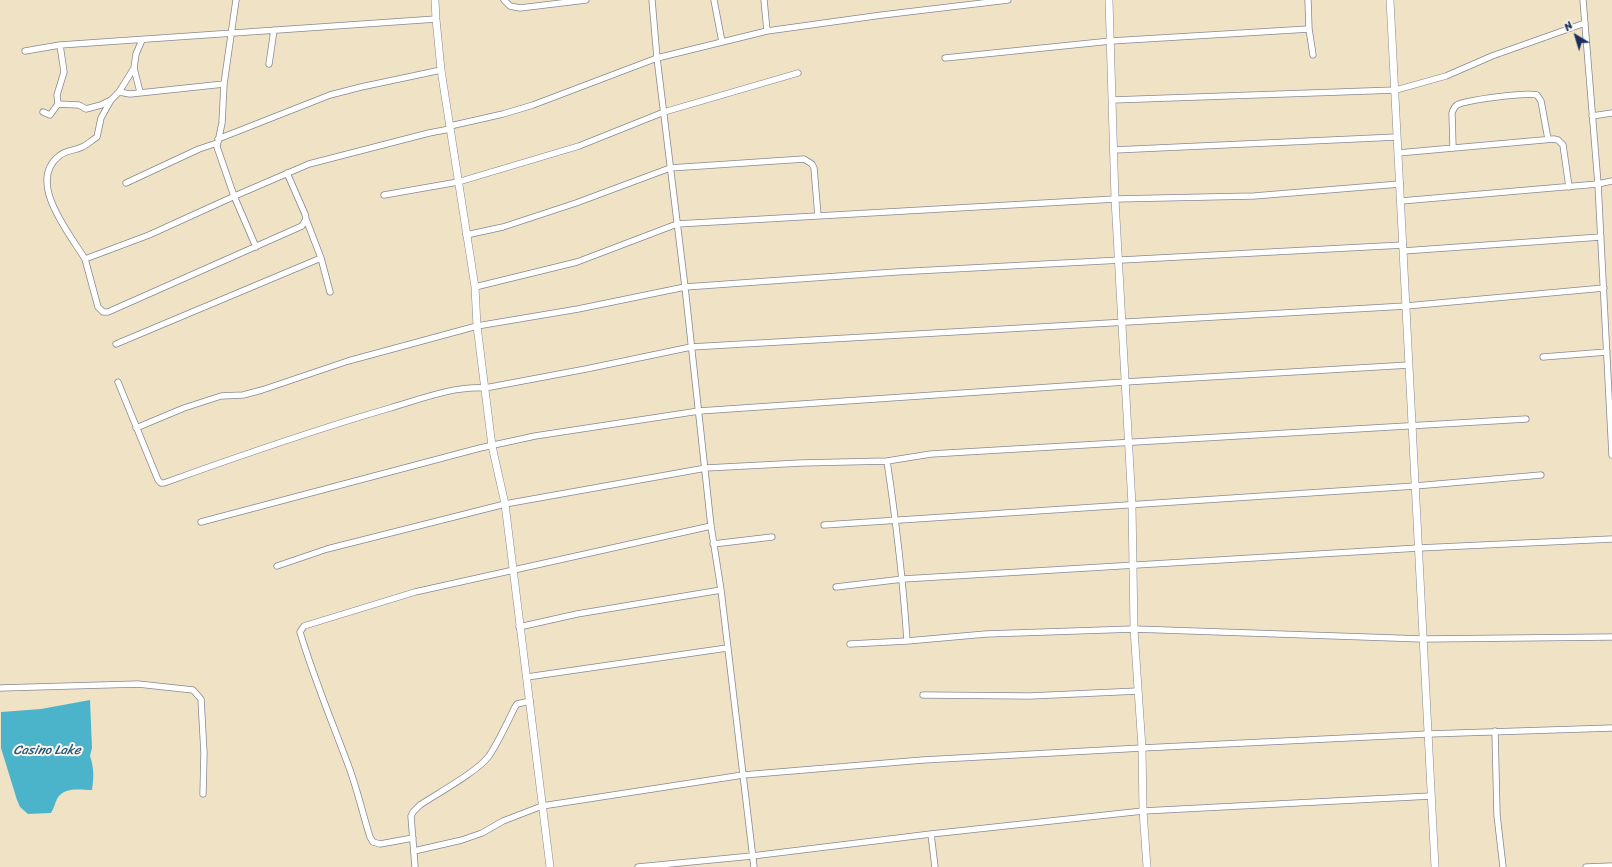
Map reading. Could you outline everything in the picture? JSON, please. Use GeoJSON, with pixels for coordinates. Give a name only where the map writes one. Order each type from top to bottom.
{"type":"FeatureCollection","features":[{"type":"Feature","properties":{"kind":"street"},"geometry":{"type":"LineString","coordinates":[[236,0],[233,33],[224,84],[222,123],[218,141],[219,154],[234,196],[256,247]]}},
{"type":"Feature","properties":{"kind":"street"},"geometry":{"type":"LineString","coordinates":[[435,0],[441,70],[475,287],[492,446],[505,504],[519,627],[527,677],[550,867]]}},
{"type":"Feature","properties":{"kind":"street"},"geometry":{"type":"LineString","coordinates":[[504,0],[510,6],[520,8],[586,0]]}},
{"type":"Feature","properties":{"kind":"street"},"geometry":{"type":"LineString","coordinates":[[652,0],[657,58],[670,168],[686,287],[691,347],[706,468],[713,544],[721,590],[754,867]]}},
{"type":"Feature","properties":{"kind":"street"},"geometry":{"type":"LineString","coordinates":[[714,0],[722,42]]}},
{"type":"Feature","properties":{"kind":"street"},"geometry":{"type":"LineString","coordinates":[[764,0],[767,31]]}},
{"type":"Feature","properties":{"kind":"street"},"geometry":{"type":"LineString","coordinates":[[85,259],[149,235],[287,173],[328,159],[503,114],[657,58],[767,31],[1008,0]]}},
{"type":"Feature","properties":{"kind":"street"},"geometry":{"type":"LineString","coordinates":[[1109,0],[1115,199],[1132,505],[1134,629],[1142,748],[1143,811],[1147,867]]}},
{"type":"Feature","properties":{"kind":"street"},"geometry":{"type":"LineString","coordinates":[[1308,0],[1309,29],[1313,55]]}},
{"type":"Feature","properties":{"kind":"street"},"geometry":{"type":"LineString","coordinates":[[1390,0],[1396,90],[1397,138],[1435,867]]}},
{"type":"Feature","properties":{"kind":"street"},"geometry":{"type":"LineString","coordinates":[[1582,0],[1598,184],[1612,455]]}},
{"type":"Feature","properties":{"kind":"street"},"geometry":{"type":"LineString","coordinates":[[25,51],[60,45],[436,19]]}},
{"type":"Feature","properties":{"kind":"street"},"geometry":{"type":"LineString","coordinates":[[1112,100],[1396,90],[1446,76],[1492,56],[1585,23]]}},
{"type":"Feature","properties":{"kind":"street"},"geometry":{"type":"LineString","coordinates":[[945,58],[1111,41],[1309,29]]}},
{"type":"Feature","properties":{"kind":"street"},"geometry":{"type":"LineString","coordinates":[[269,64],[274,30]]}},
{"type":"Feature","properties":{"kind":"street"},"geometry":{"type":"LineString","coordinates":[[140,92],[134,68],[136,54],[142,40]]}},
{"type":"Feature","properties":{"kind":"street"},"geometry":{"type":"LineString","coordinates":[[43,112],[50,114],[58,104],[57,95],[64,72],[60,45]]}},
{"type":"Feature","properties":{"kind":"street"},"geometry":{"type":"LineString","coordinates":[[58,104],[79,105],[86,108],[101,105],[110,100],[119,92],[134,68]]}},
{"type":"Feature","properties":{"kind":"street"},"geometry":{"type":"LineString","coordinates":[[126,183],[199,149],[330,95],[368,85],[441,70]]}},
{"type":"Feature","properties":{"kind":"street"},"geometry":{"type":"LineString","coordinates":[[384,195],[458,182],[579,146],[664,112],[798,73]]}},
{"type":"Feature","properties":{"kind":"street"},"geometry":{"type":"LineString","coordinates":[[119,92],[130,94],[224,84]]}},
{"type":"Feature","properties":{"kind":"street"},"geometry":{"type":"LineString","coordinates":[[1453,148],[1452,113],[1454,108],[1468,102],[1500,97],[1537,95],[1541,101],[1548,139]]}},
{"type":"Feature","properties":{"kind":"street"},"geometry":{"type":"LineString","coordinates":[[110,100],[101,118],[97,137],[82,147],[67,151],[60,155],[50,167],[47,178],[47,187],[51,204],[85,259],[98,307],[102,312],[108,312],[295,230],[305,223],[306,219]]}},
{"type":"Feature","properties":{"kind":"street"},"geometry":{"type":"LineString","coordinates":[[1592,116],[1612,113]]}},
{"type":"Feature","properties":{"kind":"street"},"geometry":{"type":"LineString","coordinates":[[1114,150],[1397,138]]}},
{"type":"Feature","properties":{"kind":"street"},"geometry":{"type":"LineString","coordinates":[[1398,153],[1548,139],[1558,140],[1563,145],[1569,187]]}},
{"type":"Feature","properties":{"kind":"street"},"geometry":{"type":"LineString","coordinates":[[466,236],[503,227],[576,203],[670,168],[804,159],[812,164],[814,168],[818,216]]}},
{"type":"Feature","properties":{"kind":"street"},"geometry":{"type":"LineString","coordinates":[[287,173],[321,258],[330,292]]}},
{"type":"Feature","properties":{"kind":"street"},"geometry":{"type":"LineString","coordinates":[[1401,202],[1569,187],[1612,181]]}},
{"type":"Feature","properties":{"kind":"street"},"geometry":{"type":"LineString","coordinates":[[475,287],[577,262],[677,224],[1115,199],[1254,196],[1400,184]]}},
{"type":"Feature","properties":{"kind":"street"},"geometry":{"type":"LineString","coordinates":[[136,428],[184,408],[221,396],[242,395],[262,390],[355,359],[478,326],[578,310],[686,287],[896,272],[1601,237]]}},
{"type":"Feature","properties":{"kind":"street"},"geometry":{"type":"LineString","coordinates":[[116,344],[321,258]]}},
{"type":"Feature","properties":{"kind":"street"},"geometry":{"type":"LineString","coordinates":[[118,382],[158,480],[161,483],[164,483],[246,454],[360,417],[450,391],[470,387],[485,388],[691,347],[1406,306],[1604,288]]}},
{"type":"Feature","properties":{"kind":"street"},"geometry":{"type":"LineString","coordinates":[[1543,357],[1607,352]]}},
{"type":"Feature","properties":{"kind":"street"},"geometry":{"type":"LineString","coordinates":[[201,522],[535,436],[699,411],[1125,382],[1409,365]]}},
{"type":"Feature","properties":{"kind":"street"},"geometry":{"type":"LineString","coordinates":[[277,566],[327,549],[505,504],[706,468],[801,463],[887,461],[931,454],[1526,419]]}},
{"type":"Feature","properties":{"kind":"street"},"geometry":{"type":"LineString","coordinates":[[887,461],[903,579],[907,641]]}},
{"type":"Feature","properties":{"kind":"street"},"geometry":{"type":"LineString","coordinates":[[824,525],[1415,486],[1541,475]]}},
{"type":"Feature","properties":{"kind":"street"},"geometry":{"type":"LineString","coordinates":[[413,838],[380,844],[373,842],[370,837],[350,771],[335,734],[300,632],[304,626],[415,592],[711,526]]}},
{"type":"Feature","properties":{"kind":"street"},"geometry":{"type":"LineString","coordinates":[[713,544],[772,537]]}},
{"type":"Feature","properties":{"kind":"street"},"geometry":{"type":"LineString","coordinates":[[836,587],[903,579],[1419,548],[1612,539]]}},
{"type":"Feature","properties":{"kind":"street"},"geometry":{"type":"LineString","coordinates":[[519,627],[577,614],[721,590]]}},
{"type":"Feature","properties":{"kind":"street"},"geometry":{"type":"LineString","coordinates":[[850,644],[986,634],[1134,629],[1423,638],[1612,637]]}},
{"type":"Feature","properties":{"kind":"street"},"geometry":{"type":"LineString","coordinates":[[527,677],[727,648]]}},
{"type":"Feature","properties":{"kind":"street"},"geometry":{"type":"LineString","coordinates":[[0,688],[138,684],[193,690],[201,699],[204,753],[203,794]]}},
{"type":"Feature","properties":{"kind":"street"},"geometry":{"type":"LineString","coordinates":[[923,694],[1030,696],[1138,690]]}},
{"type":"Feature","properties":{"kind":"street"},"geometry":{"type":"LineString","coordinates":[[415,867],[411,816],[413,812],[420,805],[479,766],[488,757],[500,738],[517,704],[530,701]]}},
{"type":"Feature","properties":{"kind":"street"},"geometry":{"type":"LineString","coordinates":[[414,851],[462,840],[482,833],[503,821],[542,806],[743,775],[923,760],[1142,748],[1495,731],[1612,728]]}},
{"type":"Feature","properties":{"kind":"street"},"geometry":{"type":"LineString","coordinates":[[1495,731],[1497,815],[1503,867]]}},
{"type":"Feature","properties":{"kind":"street"},"geometry":{"type":"LineString","coordinates":[[638,867],[752,856],[931,834],[1143,811],[1432,796]]}},
{"type":"Feature","properties":{"kind":"street"},"geometry":{"type":"LineString","coordinates":[[931,834],[934,867]]}},
{"type":"Feature","properties":{"kind":"street"},"geometry":{"type":"LineString","coordinates":[[1586,867],[1612,866]]}},
{"type":"Feature","properties":{"kind":"water","name":"Casino Lake"},"geometry":{"type":"Polygon","coordinates":[[[90,700],[92,748],[90,756],[93,773],[92,790],[68,790],[57,799],[51,813],[28,814],[20,807],[17,800],[1,748],[1,712],[41,709],[90,700]]]}}]}
